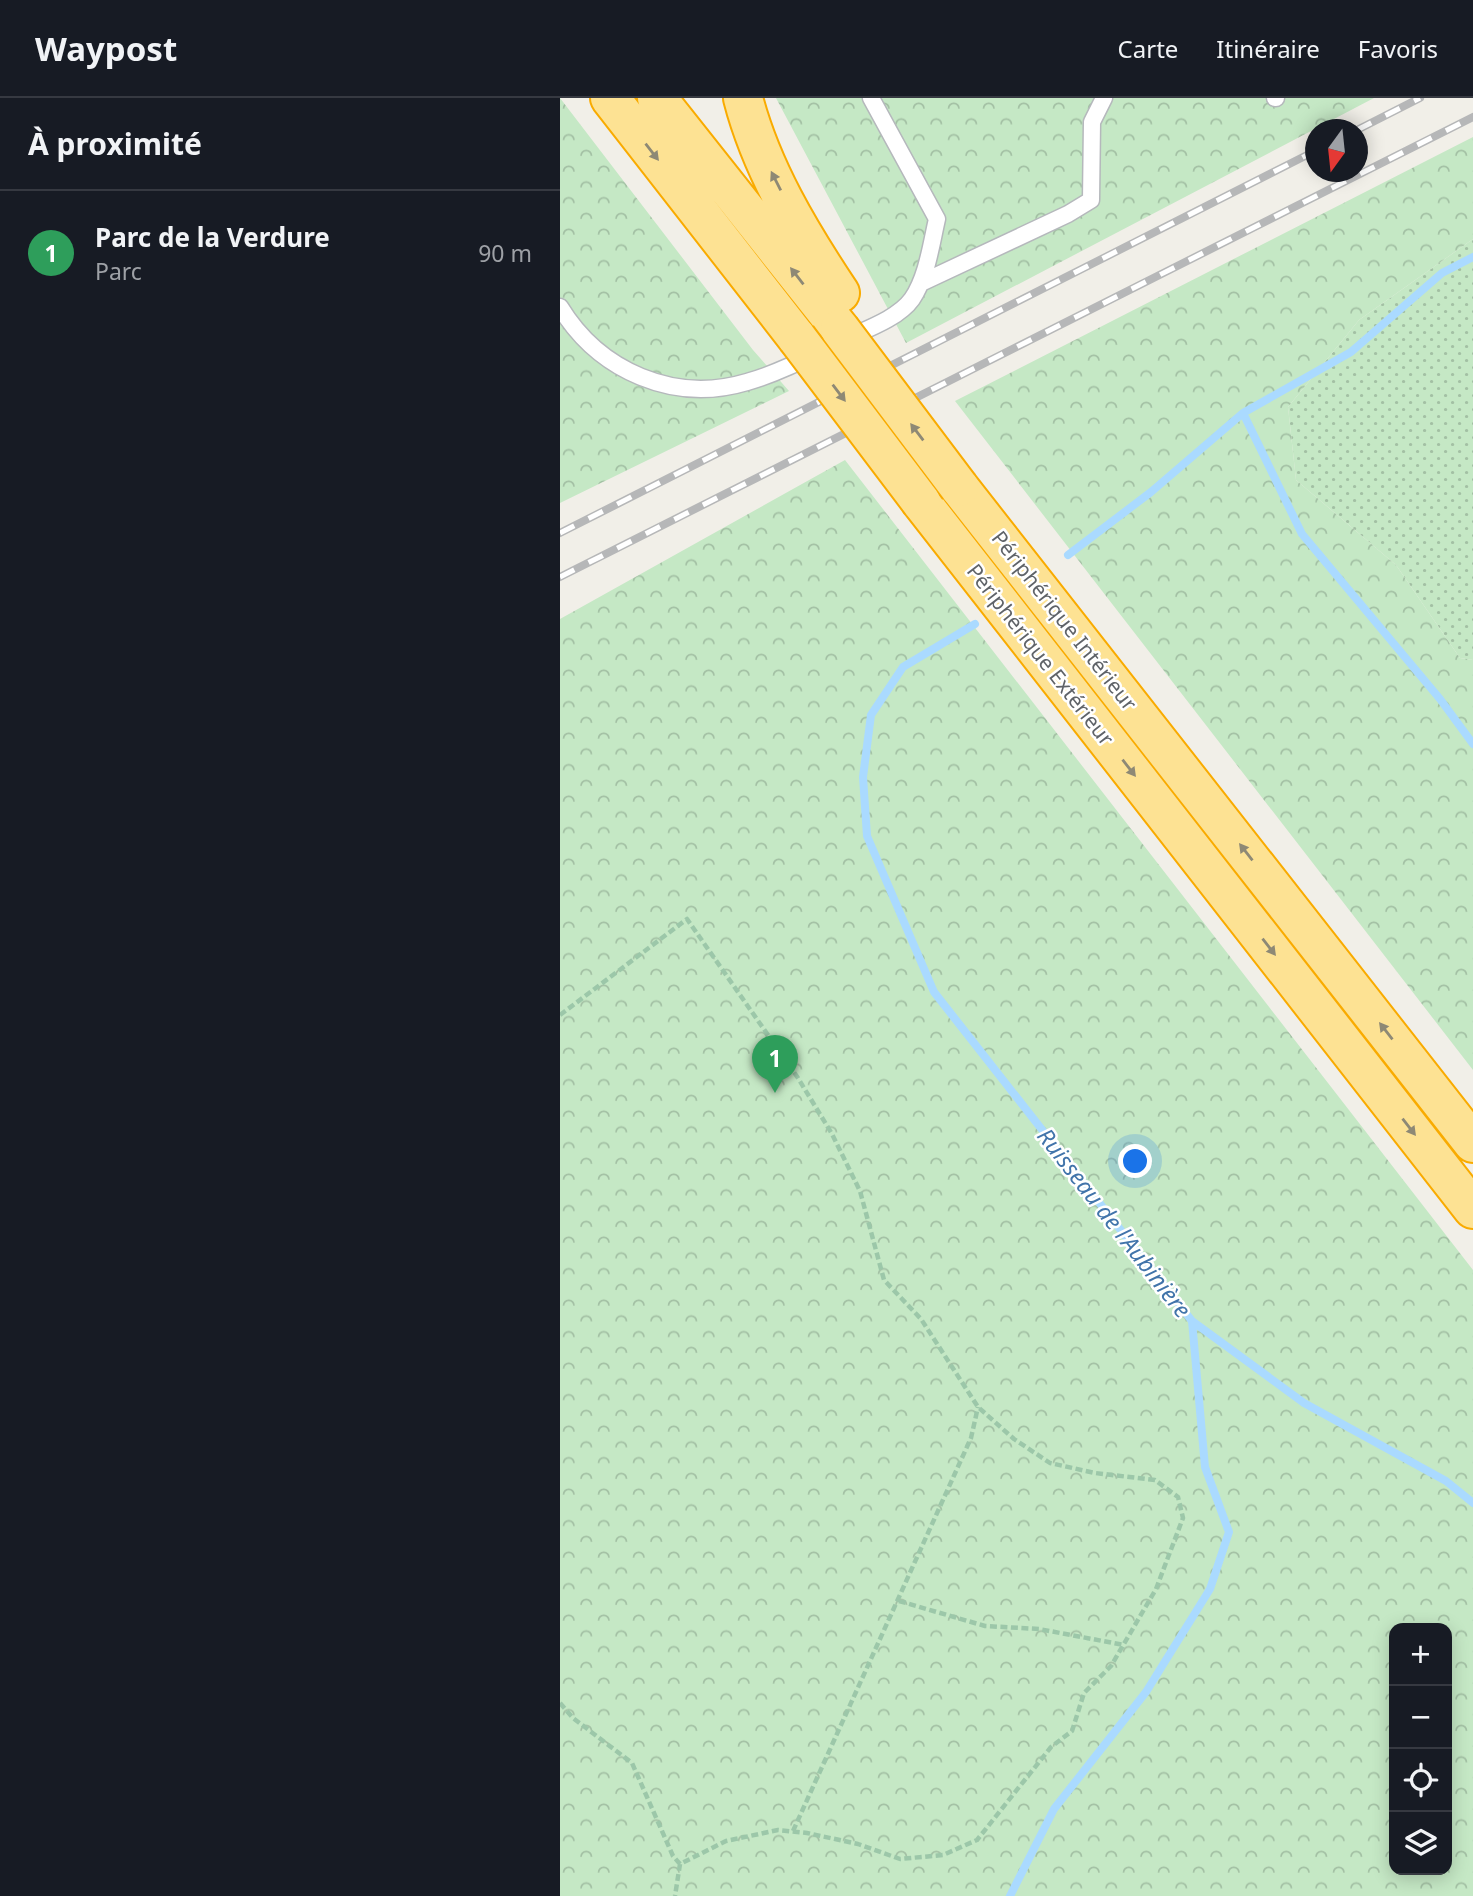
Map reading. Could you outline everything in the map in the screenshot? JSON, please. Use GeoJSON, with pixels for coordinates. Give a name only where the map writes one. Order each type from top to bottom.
{"type":"FeatureCollection","features":[{"type":"Feature","properties":{"kind":"highway","name":"Périphérique Extérieur"},"geometry":{"type":"LineString","coordinates":[[610,98],[921,502],[1473,1209]]}},
{"type":"Feature","properties":{"kind":"highway","name":"Périphérique Intérieur"},"geometry":{"type":"LineString","coordinates":[[657,98],[1473,1143]]}},
{"type":"Feature","properties":{"kind":"highway"},"geometry":{"type":"LineString","coordinates":[[743,98],[759,149],[806,242],[843,297],[840,329]]}},
{"type":"Feature","properties":{"kind":"lane"},"geometry":{"type":"LineString","coordinates":[[560,307],[601,357],[640,378],[692,390],[743,383],[776,373],[886,318],[910,302],[920,283],[937,219],[871,98]]}},
{"type":"Feature","properties":{"kind":"lane"},"geometry":{"type":"LineString","coordinates":[[920,283],[1068,215],[1091,200],[1092,122],[1104,98]]}},
{"type":"Feature","properties":{"kind":"path"},"geometry":{"type":"LineString","coordinates":[[560,1015],[687,919],[798,1078],[832,1134],[860,1191],[884,1280],[921,1319],[978,1407],[1014,1439],[1050,1463],[1095,1473],[1155,1480],[1178,1497],[1183,1518],[1175,1545],[1156,1589],[1111,1666],[1084,1693],[1072,1731],[1051,1747],[977,1840],[943,1855],[900,1859],[858,1844],[793,1831],[766,1831],[738,1837],[680,1864]]}},
{"type":"Feature","properties":{"kind":"path"},"geometry":{"type":"LineString","coordinates":[[793,1831],[971,1438],[978,1407]]}},
{"type":"Feature","properties":{"kind":"path"},"geometry":{"type":"LineString","coordinates":[[899,1601],[985,1626],[1039,1629],[1124,1645]]}},
{"type":"Feature","properties":{"kind":"path"},"geometry":{"type":"LineString","coordinates":[[560,1703],[573,1718],[632,1763],[673,1856],[680,1864]]}},
{"type":"Feature","properties":{"kind":"path"},"geometry":{"type":"LineString","coordinates":[[675,1896],[680,1864]]}},
{"type":"Feature","properties":{"kind":"green space"},"geometry":{"type":"Polygon","coordinates":[[[560,98],[753,350],[789,391],[560,503],[560,98]]]}},
{"type":"Feature","properties":{"kind":"green space"},"geometry":{"type":"Polygon","coordinates":[[[776,98],[1374,98],[1334,119],[1305,119],[1305,134],[906,343],[776,98]]]}},
{"type":"Feature","properties":{"kind":"green space"},"geometry":{"type":"Polygon","coordinates":[[[1473,137],[1473,239],[1359,320],[1288,407],[1296,480],[1396,565],[1460,658],[1473,660],[1473,1070],[955,401],[1473,137]]]}},
{"type":"Feature","properties":{"kind":"green space"},"geometry":{"type":"Polygon","coordinates":[[[1473,239],[1473,660],[1460,658],[1396,565],[1296,480],[1288,407],[1359,320],[1473,239]]]}},
{"type":"Feature","properties":{"kind":"green space"},"geometry":{"type":"Polygon","coordinates":[[[845,460],[1473,1270],[1473,1896],[560,1896],[560,619],[845,460]]]}},
{"type":"Feature","properties":{"kind":"waterway","name":"Ruisseau de l'Aubinière"},"geometry":{"type":"LineString","coordinates":[[1068,555],[1151,492],[1243,413],[1351,352],[1442,273],[1473,257]]}},
{"type":"Feature","properties":{"kind":"waterway"},"geometry":{"type":"LineString","coordinates":[[1243,413],[1302,534],[1440,699],[1473,744]]}},
{"type":"Feature","properties":{"kind":"waterway","name":"Ruisseau de l'Aubinière"},"geometry":{"type":"LineString","coordinates":[[975,624],[903,667],[871,715],[863,777],[867,836],[934,992],[1192,1321],[1205,1467],[1229,1532],[1210,1589],[1146,1692],[1054,1809],[1010,1896]]}},
{"type":"Feature","properties":{"kind":"waterway"},"geometry":{"type":"LineString","coordinates":[[1192,1321],[1304,1403],[1446,1481],[1473,1503]]}},
{"type":"Feature","properties":{"kind":"railway"},"geometry":{"type":"LineString","coordinates":[[1368,124],[1420,98]]}},
{"type":"Feature","properties":{"kind":"railway"},"geometry":{"type":"LineString","coordinates":[[560,577],[1473,117]]}},
{"type":"Feature","properties":{"kind":"railway"},"geometry":{"type":"LineString","coordinates":[[560,533],[1305,156]]}},
{"type":"Feature","properties":{"kind":"place","name":"Parc de la Verdure"},"geometry":{"type":"Point","coordinates":[775,1093]}}]}
